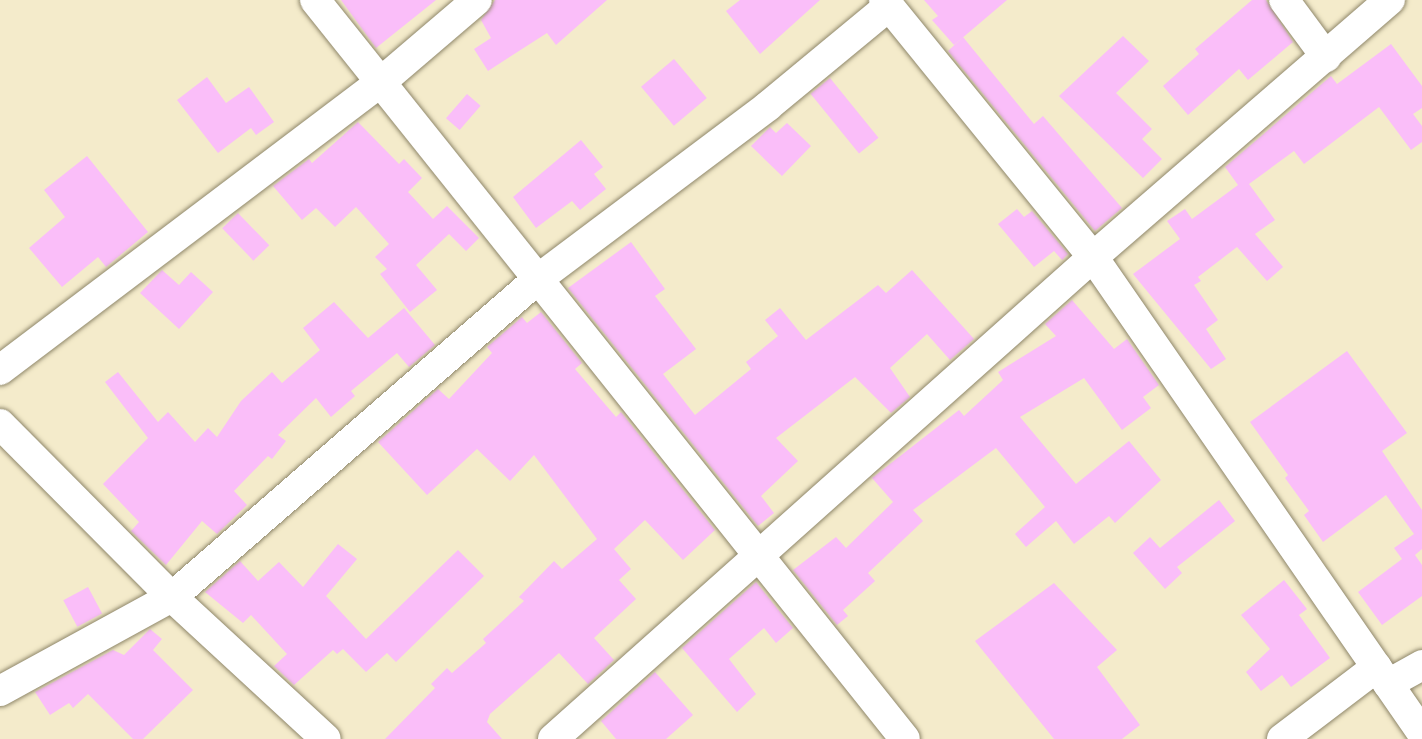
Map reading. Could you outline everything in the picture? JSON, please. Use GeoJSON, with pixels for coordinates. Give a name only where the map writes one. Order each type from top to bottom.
{"type":"FeatureCollection","features":[{"type":"Feature","properties":{"kind":"street"},"geometry":{"type":"LineString","coordinates":[[315,0],[905,739]]}},
{"type":"Feature","properties":{"kind":"street"},"geometry":{"type":"LineString","coordinates":[[0,370],[381,82],[477,0]]}},
{"type":"Feature","properties":{"kind":"street"},"geometry":{"type":"LineString","coordinates":[[1284,0],[1326,57]]}},
{"type":"Feature","properties":{"kind":"street"},"geometry":{"type":"LineString","coordinates":[[553,739],[1093,257],[1390,0]]}},
{"type":"Feature","properties":{"kind":"street"},"geometry":{"type":"LineString","coordinates":[[0,691],[172,597],[538,279],[768,106],[887,3],[1093,257],[1422,733]]}},
{"type":"Feature","properties":{"kind":"street"},"geometry":{"type":"LineString","coordinates":[[0,424],[172,597],[326,739]]}},
{"type":"Feature","properties":{"kind":"street"},"geometry":{"type":"LineString","coordinates":[[1282,739],[1383,676],[1422,665]]}},
{"type":"Feature","properties":{"kind":"building"},"geometry":{"type":"Polygon","coordinates":[[[341,0],[436,0],[376,48],[341,0]]]}},
{"type":"Feature","properties":{"kind":"building"},"geometry":{"type":"Polygon","coordinates":[[[495,0],[607,0],[556,45],[547,33],[488,71],[474,49],[491,38],[481,20],[495,0]]]}},
{"type":"Feature","properties":{"kind":"building"},"geometry":{"type":"Polygon","coordinates":[[[740,0],[820,0],[760,54],[726,11],[740,0]]]}},
{"type":"Feature","properties":{"kind":"building"},"geometry":{"type":"Polygon","coordinates":[[[924,0],[1007,0],[954,45],[932,20],[938,16],[924,0]]]}},
{"type":"Feature","properties":{"kind":"building"},"geometry":{"type":"Polygon","coordinates":[[[1252,0],[1266,0],[1293,42],[1248,80],[1239,69],[1188,115],[1163,86],[1199,54],[1195,49],[1252,0]]]}},
{"type":"Feature","properties":{"kind":"building"},"geometry":{"type":"Polygon","coordinates":[[[1123,36],[1149,61],[1116,93],[1152,129],[1142,139],[1162,159],[1143,178],[1059,96],[1123,36]]]}},
{"type":"Feature","properties":{"kind":"building"},"geometry":{"type":"Polygon","coordinates":[[[963,37],[1034,124],[1043,116],[1122,208],[1095,231],[948,51],[963,37]]]}},
{"type":"Feature","properties":{"kind":"building"},"geometry":{"type":"Polygon","coordinates":[[[1391,44],[1422,86],[1422,108],[1413,114],[1422,126],[1422,142],[1411,150],[1379,107],[1304,164],[1294,151],[1249,184],[1275,220],[1255,234],[1283,267],[1267,281],[1237,247],[1198,277],[1201,281],[1194,285],[1218,320],[1206,329],[1226,359],[1211,369],[1133,274],[1180,239],[1167,221],[1185,209],[1192,219],[1238,185],[1225,167],[1331,76],[1337,84],[1391,44]]]}},
{"type":"Feature","properties":{"kind":"building"},"geometry":{"type":"Polygon","coordinates":[[[674,59],[707,98],[674,126],[641,87],[674,59]]]}},
{"type":"Feature","properties":{"kind":"building"},"geometry":{"type":"Polygon","coordinates":[[[207,77],[226,103],[249,87],[274,122],[256,135],[251,128],[218,153],[177,100],[207,77]]]}},
{"type":"Feature","properties":{"kind":"building"},"geometry":{"type":"Polygon","coordinates":[[[830,78],[878,138],[859,154],[811,94],[830,78]]]}},
{"type":"Feature","properties":{"kind":"building"},"geometry":{"type":"Polygon","coordinates":[[[467,94],[481,106],[460,130],[446,118],[467,94]]]}},
{"type":"Feature","properties":{"kind":"building"},"geometry":{"type":"Polygon","coordinates":[[[358,122],[399,164],[404,159],[422,178],[408,192],[433,219],[447,206],[479,238],[466,251],[449,234],[416,265],[437,290],[410,312],[380,274],[387,269],[375,257],[389,244],[356,207],[335,227],[316,208],[302,220],[273,186],[309,159],[312,163],[358,122]]]}},
{"type":"Feature","properties":{"kind":"building"},"geometry":{"type":"Polygon","coordinates":[[[787,123],[811,146],[782,176],[751,146],[770,127],[776,133],[787,123]]]}},
{"type":"Feature","properties":{"kind":"building"},"geometry":{"type":"Polygon","coordinates":[[[581,140],[603,167],[594,174],[606,189],[580,210],[572,201],[536,228],[513,197],[581,140]]]}},
{"type":"Feature","properties":{"kind":"building"},"geometry":{"type":"Polygon","coordinates":[[[87,156],[148,232],[106,267],[98,257],[62,287],[29,248],[65,217],[44,190],[87,156]]]}},
{"type":"Feature","properties":{"kind":"building"},"geometry":{"type":"Polygon","coordinates":[[[1017,209],[1024,217],[1032,211],[1068,254],[1062,260],[1054,251],[1034,267],[998,224],[1017,209]]]}},
{"type":"Feature","properties":{"kind":"building"},"geometry":{"type":"Polygon","coordinates":[[[238,213],[269,245],[253,261],[222,228],[238,213]]]}},
{"type":"Feature","properties":{"kind":"building"},"geometry":{"type":"Polygon","coordinates":[[[631,242],[665,289],[655,296],[696,349],[663,374],[695,415],[751,369],[746,362],[778,336],[765,320],[780,308],[806,340],[878,285],[886,293],[912,270],[974,339],[950,360],[927,334],[890,368],[910,397],[891,413],[855,377],[776,438],[798,461],[761,496],[774,513],[758,526],[568,288],[631,242]]]}},
{"type":"Feature","properties":{"kind":"building"},"geometry":{"type":"Polygon","coordinates":[[[162,270],[179,285],[191,272],[213,292],[179,329],[140,293],[162,270]]]}},
{"type":"Feature","properties":{"kind":"building"},"geometry":{"type":"Polygon","coordinates":[[[1072,300],[1114,349],[1127,339],[1159,385],[1143,397],[1151,408],[1122,430],[1084,378],[1020,417],[1076,484],[1129,441],[1161,480],[1115,523],[1109,516],[1074,544],[1056,521],[1026,547],[1015,534],[1045,507],[996,448],[913,510],[923,521],[868,573],[875,581],[843,610],[848,616],[837,625],[793,570],[836,537],[846,548],[893,502],[872,478],[959,410],[964,416],[1003,380],[998,372],[1056,336],[1045,324],[1072,300]]]}},
{"type":"Feature","properties":{"kind":"building"},"geometry":{"type":"Polygon","coordinates":[[[334,302],[368,338],[404,308],[435,345],[409,367],[397,353],[351,391],[355,396],[331,417],[316,398],[278,435],[286,441],[272,459],[268,456],[234,491],[247,505],[217,534],[202,521],[166,565],[131,531],[139,522],[103,484],[148,438],[105,382],[118,372],[158,422],[168,412],[195,442],[208,428],[217,437],[241,401],[272,372],[282,383],[320,350],[303,328],[334,302]]]}},
{"type":"Feature","properties":{"kind":"building"},"geometry":{"type":"Polygon","coordinates":[[[541,312],[582,363],[575,369],[616,417],[621,412],[715,530],[683,560],[645,520],[614,549],[631,569],[619,580],[636,599],[594,638],[614,660],[588,684],[559,653],[490,714],[487,722],[502,739],[385,739],[435,688],[431,684],[447,668],[452,673],[486,643],[483,639],[524,601],[519,597],[554,561],[562,569],[597,539],[534,455],[510,481],[477,449],[427,495],[378,442],[438,389],[449,399],[492,353],[487,347],[522,317],[527,323],[541,312]]]}},
{"type":"Feature","properties":{"kind":"building"},"geometry":{"type":"Polygon","coordinates":[[[1347,351],[1407,433],[1382,451],[1422,510],[1422,549],[1415,555],[1422,565],[1422,596],[1382,625],[1358,592],[1402,559],[1394,548],[1414,534],[1386,495],[1323,542],[1304,515],[1309,511],[1285,478],[1288,475],[1250,422],[1347,351]]]}},
{"type":"Feature","properties":{"kind":"building"},"geometry":{"type":"Polygon","coordinates":[[[1219,500],[1235,521],[1177,567],[1182,573],[1165,589],[1133,553],[1150,537],[1160,548],[1219,500]]]}},
{"type":"Feature","properties":{"kind":"building"},"geometry":{"type":"Polygon","coordinates":[[[338,544],[357,559],[326,596],[366,639],[458,550],[484,576],[396,662],[387,653],[366,672],[343,649],[337,654],[333,650],[294,685],[274,666],[287,654],[251,615],[243,623],[205,592],[240,561],[258,581],[279,562],[303,587],[338,544]]]}},
{"type":"Feature","properties":{"kind":"building"},"geometry":{"type":"Polygon","coordinates":[[[1284,580],[1307,609],[1299,615],[1330,658],[1291,687],[1282,675],[1261,691],[1246,672],[1270,649],[1241,615],[1284,580]]]}},
{"type":"Feature","properties":{"kind":"building"},"geometry":{"type":"Polygon","coordinates":[[[756,582],[793,628],[776,643],[764,628],[729,659],[756,694],[737,712],[682,648],[756,582]]]}},
{"type":"Feature","properties":{"kind":"building"},"geometry":{"type":"Polygon","coordinates":[[[1054,583],[1117,650],[1097,667],[1140,725],[1122,739],[1054,739],[975,641],[1054,583]]]}},
{"type":"Feature","properties":{"kind":"building"},"geometry":{"type":"Polygon","coordinates":[[[88,587],[102,613],[77,627],[63,600],[88,587]]]}},
{"type":"Feature","properties":{"kind":"building"},"geometry":{"type":"Polygon","coordinates":[[[150,629],[162,639],[153,650],[193,690],[143,739],[133,739],[88,694],[73,708],[69,703],[50,715],[35,692],[113,650],[124,655],[150,629]]]}},
{"type":"Feature","properties":{"kind":"building"},"geometry":{"type":"Polygon","coordinates":[[[655,672],[693,715],[666,739],[616,739],[601,721],[655,672]]]}}]}
